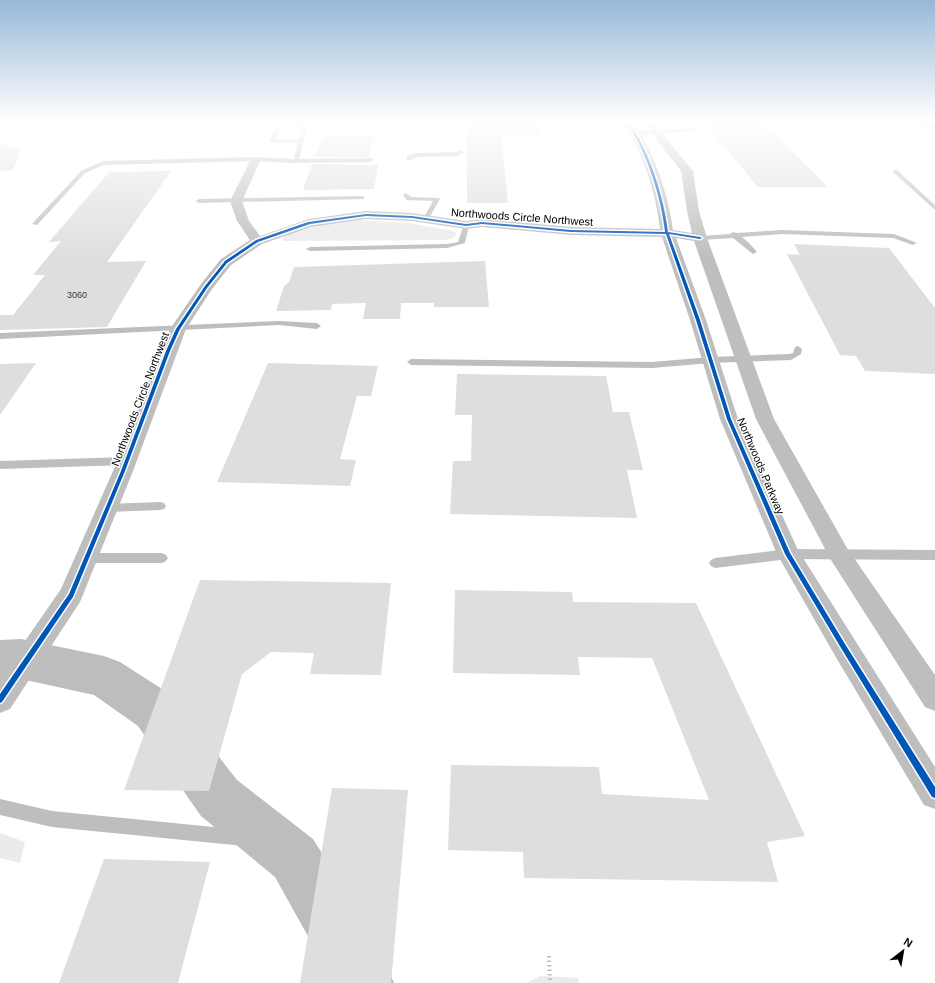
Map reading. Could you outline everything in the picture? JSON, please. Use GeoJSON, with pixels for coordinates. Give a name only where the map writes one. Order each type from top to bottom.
{"type":"FeatureCollection","features":[{"type":"Feature","properties":{"kind":"street"},"geometry":{"type":"LineString","coordinates":[[252,167],[236,201],[243,221],[257,241]]}},
{"type":"Feature","properties":{"kind":"street","name":"Northwoods Parkway"},"geometry":{"type":"LineString","coordinates":[[650,167],[669,238],[711,360],[729,419],[788,554],[935,794]]}},
{"type":"Feature","properties":{"kind":"street","name":"Northwoods Parkway"},"geometry":{"type":"LineString","coordinates":[[683,167],[687,171],[693,211],[700,238],[765,419],[839,554],[935,698]]}},
{"type":"Feature","properties":{"kind":"street","name":"Northwoods Circle Northwest"},"geometry":{"type":"LineString","coordinates":[[0,700],[71,595],[178,329],[206,287],[226,262],[257,241],[309,223],[339,217],[387,215],[466,225],[477,232],[520,238],[700,238]]}},
{"type":"Feature","properties":{"kind":"lane"},"geometry":{"type":"LineString","coordinates":[[35,224],[83,172],[94,167]]}},
{"type":"Feature","properties":{"kind":"lane"},"geometry":{"type":"LineString","coordinates":[[895,171],[935,208]]}},
{"type":"Feature","properties":{"kind":"lane"},"geometry":{"type":"LineString","coordinates":[[406,195],[409,199],[436,199],[426,219]]}},
{"type":"Feature","properties":{"kind":"lane"},"geometry":{"type":"LineString","coordinates":[[199,202],[362,198]]}},
{"type":"Feature","properties":{"kind":"lane"},"geometry":{"type":"LineString","coordinates":[[310,249],[447,246],[461,243],[466,225]]}},
{"type":"Feature","properties":{"kind":"lane"},"geometry":{"type":"LineString","coordinates":[[700,238],[733,234],[782,232],[894,236],[912,243]]}},
{"type":"Feature","properties":{"kind":"lane"},"geometry":{"type":"LineString","coordinates":[[733,234],[748,245],[754,252]]}},
{"type":"Feature","properties":{"kind":"lane"},"geometry":{"type":"LineString","coordinates":[[0,336],[178,329],[279,323],[317,326]]}},
{"type":"Feature","properties":{"kind":"lane"},"geometry":{"type":"LineString","coordinates":[[411,362],[652,365],[744,358],[791,357],[797,354],[798,349]]}},
{"type":"Feature","properties":{"kind":"lane"},"geometry":{"type":"LineString","coordinates":[[0,465],[126,461]]}},
{"type":"Feature","properties":{"kind":"lane"},"geometry":{"type":"LineString","coordinates":[[107,508],[160,506]]}},
{"type":"Feature","properties":{"kind":"lane"},"geometry":{"type":"LineString","coordinates":[[715,563],[788,554],[935,555]]}},
{"type":"Feature","properties":{"kind":"lane"},"geometry":{"type":"LineString","coordinates":[[86,558],[162,558]]}},
{"type":"Feature","properties":{"kind":"lane"},"geometry":{"type":"LineString","coordinates":[[0,807],[52,819],[254,839]]}},
{"type":"Feature","properties":{"kind":"path"},"geometry":{"type":"LineString","coordinates":[[549,956],[550,983]]}},
{"type":"Feature","properties":{"kind":"shaded area"},"geometry":{"type":"Polygon","coordinates":[[[358,220],[409,223],[453,231],[456,233],[455,237],[447,240],[283,241],[283,237],[302,230],[358,220]]]}},
{"type":"Feature","properties":{"kind":"shaded area"},"geometry":{"type":"Polygon","coordinates":[[[0,833],[25,842],[20,863],[0,858],[0,833]]]}},
{"type":"Feature","properties":{"kind":"shaded area"},"geometry":{"type":"Polygon","coordinates":[[[540,976],[578,978],[579,983],[527,983],[540,976]]]}},
{"type":"Feature","properties":{"kind":"building"},"geometry":{"type":"Polygon","coordinates":[[[0,167],[14,167],[13,170],[0,171],[0,167]]]}},
{"type":"Feature","properties":{"kind":"building"},"geometry":{"type":"Polygon","coordinates":[[[311,167],[378,167],[374,189],[303,190],[311,167]]]}},
{"type":"Feature","properties":{"kind":"building"},"geometry":{"type":"Polygon","coordinates":[[[467,167],[504,167],[508,203],[467,203],[467,167]]]}},
{"type":"Feature","properties":{"kind":"building"},"geometry":{"type":"Polygon","coordinates":[[[741,167],[808,167],[828,187],[758,187],[741,167]]]}},
{"type":"Feature","properties":{"kind":"building"},"geometry":{"type":"Polygon","coordinates":[[[171,171],[107,262],[146,261],[107,327],[0,330],[0,315],[13,315],[45,275],[33,275],[61,241],[49,242],[109,172],[171,171]]]}},
{"type":"Feature","properties":{"kind":"building"},"geometry":{"type":"Polygon","coordinates":[[[794,244],[889,248],[935,308],[935,374],[865,371],[856,356],[840,355],[787,254],[800,255],[794,244]]]}},
{"type":"Feature","properties":{"kind":"building"},"geometry":{"type":"Polygon","coordinates":[[[485,261],[489,307],[434,307],[434,303],[401,303],[400,319],[363,319],[366,303],[332,304],[331,310],[276,311],[284,286],[289,282],[294,267],[485,261]]]}},
{"type":"Feature","properties":{"kind":"building"},"geometry":{"type":"Polygon","coordinates":[[[36,363],[0,415],[0,364],[36,363]]]}},
{"type":"Feature","properties":{"kind":"building"},"geometry":{"type":"Polygon","coordinates":[[[268,363],[378,366],[371,396],[357,396],[340,459],[356,460],[350,486],[217,482],[268,363]]]}},
{"type":"Feature","properties":{"kind":"building"},"geometry":{"type":"Polygon","coordinates":[[[457,374],[606,376],[613,412],[629,412],[643,470],[627,470],[637,518],[450,514],[453,461],[471,461],[472,415],[455,415],[457,374]]]}},
{"type":"Feature","properties":{"kind":"building"},"geometry":{"type":"Polygon","coordinates":[[[200,580],[391,583],[381,675],[310,674],[314,653],[271,652],[242,674],[209,791],[124,790],[200,580]]]}},
{"type":"Feature","properties":{"kind":"building"},"geometry":{"type":"Polygon","coordinates":[[[455,590],[572,592],[573,602],[696,603],[805,836],[767,842],[778,882],[524,878],[523,852],[448,850],[451,765],[599,767],[602,794],[709,800],[652,658],[578,657],[580,675],[453,673],[455,590]]]}},
{"type":"Feature","properties":{"kind":"building"},"geometry":{"type":"Polygon","coordinates":[[[332,788],[408,790],[391,983],[300,983],[332,788]]]}},
{"type":"Feature","properties":{"kind":"building"},"geometry":{"type":"Polygon","coordinates":[[[104,859],[210,862],[178,983],[59,983],[104,859]]]}},
{"type":"Feature","properties":{"kind":"waterway"},"geometry":{"type":"LineString","coordinates":[[0,660],[21,659],[104,677],[154,710],[219,798],[294,858],[354,958],[364,983]]}},
{"type":"Feature","properties":{"kind":"cycle path"},"geometry":{"type":"LineString","coordinates":[[650,167],[663,208],[667,233],[698,320],[729,419],[788,554],[935,794]]}},
{"type":"Feature","properties":{"kind":"cycle path"},"geometry":{"type":"LineString","coordinates":[[0,700],[71,595],[123,471],[168,351],[178,329],[206,287],[226,262],[257,241],[309,223],[366,215],[412,217],[466,225],[482,223],[571,231],[667,233],[700,238]]}}]}
